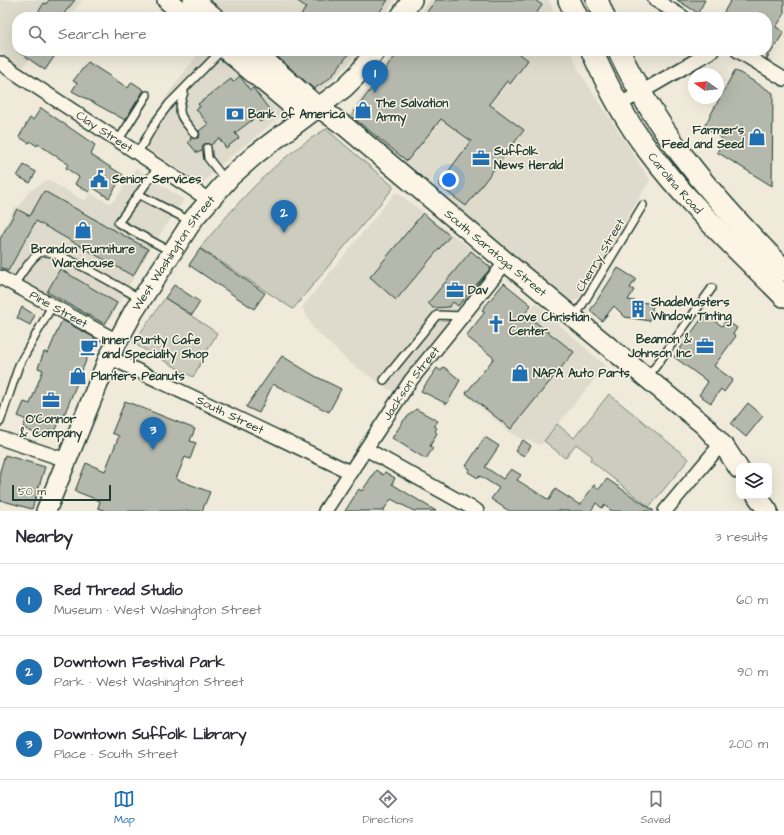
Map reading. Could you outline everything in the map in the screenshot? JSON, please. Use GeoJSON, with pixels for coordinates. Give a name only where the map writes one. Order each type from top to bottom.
{"type":"FeatureCollection","features":[{"type":"Feature","properties":{"kind":"main road"},"geometry":{"type":"LineString","coordinates":[[569,0],[575,12]]}},
{"type":"Feature","properties":{"kind":"main road"},"geometry":{"type":"LineString","coordinates":[[597,0],[602,12]]}},
{"type":"Feature","properties":{"kind":"main road","name":"Carolina Road"},"geometry":{"type":"LineString","coordinates":[[594,56],[619,105],[646,148],[690,201],[784,296]]}},
{"type":"Feature","properties":{"kind":"main road","name":"Carolina Road"},"geometry":{"type":"LineString","coordinates":[[622,56],[641,93],[692,170],[743,229],[784,270]]}},
{"type":"Feature","properties":{"kind":"street"},"geometry":{"type":"LineString","coordinates":[[167,0],[201,8]]}},
{"type":"Feature","properties":{"kind":"street"},"geometry":{"type":"LineString","coordinates":[[404,12],[412,0]]}},
{"type":"Feature","properties":{"kind":"street"},"geometry":{"type":"LineString","coordinates":[[656,0],[675,12]]}},
{"type":"Feature","properties":{"kind":"street"},"geometry":{"type":"LineString","coordinates":[[233,56],[289,103],[318,108]]}},
{"type":"Feature","properties":{"kind":"street"},"geometry":{"type":"LineString","coordinates":[[260,56],[318,108]]}},
{"type":"Feature","properties":{"kind":"street","name":"West Washington Street"},"geometry":{"type":"LineString","coordinates":[[46,511],[113,349],[142,300],[192,222],[226,181],[256,154],[344,88],[358,74],[371,56]]}},
{"type":"Feature","properties":{"kind":"street"},"geometry":{"type":"LineString","coordinates":[[619,105],[704,56]]}},
{"type":"Feature","properties":{"kind":"street"},"geometry":{"type":"LineString","coordinates":[[746,56],[784,79]]}},
{"type":"Feature","properties":{"kind":"street","name":"Clay Street"},"geometry":{"type":"LineString","coordinates":[[0,63],[209,200]]}},
{"type":"Feature","properties":{"kind":"street","name":"South Saratoga Street"},"geometry":{"type":"LineString","coordinates":[[318,108],[346,126],[506,262],[705,426],[721,444],[736,465]]}},
{"type":"Feature","properties":{"kind":"street","name":"Jackson Street"},"geometry":{"type":"LineString","coordinates":[[325,511],[411,380],[506,262]]}},
{"type":"Feature","properties":{"kind":"street","name":"Pine Street"},"geometry":{"type":"LineString","coordinates":[[0,277],[52,306],[113,349]]}},
{"type":"Feature","properties":{"kind":"street","name":"South Street"},"geometry":{"type":"LineString","coordinates":[[113,349],[350,472]]}},
{"type":"Feature","properties":{"kind":"street"},"geometry":{"type":"LineString","coordinates":[[0,438],[66,460]]}},
{"type":"Feature","properties":{"kind":"street"},"geometry":{"type":"LineString","coordinates":[[665,511],[721,444]]}},
{"type":"Feature","properties":{"kind":"street"},"geometry":{"type":"LineString","coordinates":[[366,449],[477,511]]}},
{"type":"Feature","properties":{"kind":"street"},"geometry":{"type":"LineString","coordinates":[[760,499],[768,511]]}},
{"type":"Feature","properties":{"kind":"lane"},"geometry":{"type":"LineString","coordinates":[[137,154],[157,120],[216,56]]}},
{"type":"Feature","properties":{"kind":"lane"},"geometry":{"type":"LineString","coordinates":[[186,88],[179,106],[180,114],[195,134]]}},
{"type":"Feature","properties":{"kind":"lane"},"geometry":{"type":"LineString","coordinates":[[118,141],[147,95]]}},
{"type":"Feature","properties":{"kind":"lane"},"geometry":{"type":"LineString","coordinates":[[207,148],[208,158],[226,181]]}},
{"type":"Feature","properties":{"kind":"lane"},"geometry":{"type":"LineString","coordinates":[[158,167],[118,224],[172,252]]}},
{"type":"Feature","properties":{"kind":"lane"},"geometry":{"type":"LineString","coordinates":[[138,194],[192,222]]}},
{"type":"Feature","properties":{"kind":"lane","name":"Cherry Street"},"geometry":{"type":"LineString","coordinates":[[575,318],[643,205]]}},
{"type":"Feature","properties":{"kind":"lane"},"geometry":{"type":"LineString","coordinates":[[14,285],[35,256],[42,252],[60,255],[142,300]]}},
{"type":"Feature","properties":{"kind":"lane"},"geometry":{"type":"LineString","coordinates":[[648,378],[712,288]]}},
{"type":"Feature","properties":{"kind":"lane"},"geometry":{"type":"LineString","coordinates":[[0,422],[19,365],[52,306]]}},
{"type":"Feature","properties":{"kind":"lane"},"geometry":{"type":"LineString","coordinates":[[384,380],[437,315],[463,316]]}},
{"type":"Feature","properties":{"kind":"shaded area"},"geometry":{"type":"Polygon","coordinates":[[[0,0],[83,0],[72,12],[12,12],[12,56],[31,56],[23,68],[0,53],[0,0]]]}},
{"type":"Feature","properties":{"kind":"shaded area"},"geometry":{"type":"Polygon","coordinates":[[[209,0],[395,0],[386,12],[222,12],[209,0]]]}},
{"type":"Feature","properties":{"kind":"shaded area"},"geometry":{"type":"Polygon","coordinates":[[[430,0],[549,0],[554,12],[422,12],[430,0]]]}},
{"type":"Feature","properties":{"kind":"shaded area"},"geometry":{"type":"Polygon","coordinates":[[[196,56],[221,56],[281,108],[280,117],[219,166],[202,184],[137,142],[171,90],[196,56]]]}},
{"type":"Feature","properties":{"kind":"shaded area"},"geometry":{"type":"Polygon","coordinates":[[[273,56],[354,56],[346,67],[320,91],[313,92],[273,56]]]}},
{"type":"Feature","properties":{"kind":"shaded area"},"geometry":{"type":"Polygon","coordinates":[[[390,56],[573,56],[579,71],[650,180],[579,299],[573,301],[566,298],[350,117],[350,113],[390,56]]]}},
{"type":"Feature","properties":{"kind":"shaded area"},"geometry":{"type":"Polygon","coordinates":[[[326,129],[394,187],[293,309],[200,248],[228,214],[258,182],[290,154],[326,129]]]}},
{"type":"Feature","properties":{"kind":"shaded area"},"geometry":{"type":"Polygon","coordinates":[[[136,168],[184,200],[152,246],[105,327],[0,270],[0,235],[15,207],[19,206],[29,191],[48,180],[85,201],[90,193],[109,203],[115,200],[136,168]]]}},
{"type":"Feature","properties":{"kind":"shaded area"},"geometry":{"type":"Polygon","coordinates":[[[395,193],[398,193],[468,247],[490,266],[491,269],[395,393],[350,363],[313,328],[302,307],[395,193]]]}},
{"type":"Feature","properties":{"kind":"shaded area"},"geometry":{"type":"Polygon","coordinates":[[[165,298],[217,333],[193,377],[133,343],[165,298]]]}},
{"type":"Feature","properties":{"kind":"shaded area"},"geometry":{"type":"Polygon","coordinates":[[[536,303],[605,366],[541,445],[515,436],[465,394],[536,303]]]}},
{"type":"Feature","properties":{"kind":"shaded area"},"geometry":{"type":"Polygon","coordinates":[[[609,394],[689,459],[649,507],[590,460],[592,456],[576,444],[565,458],[544,441],[557,424],[574,438],[609,394]]]}},
{"type":"Feature","properties":{"kind":"building"},"geometry":{"type":"Polygon","coordinates":[[[49,0],[75,0],[65,12],[38,12],[44,3],[46,4],[49,0]]]}},
{"type":"Feature","properties":{"kind":"building"},"geometry":{"type":"Polygon","coordinates":[[[296,0],[388,0],[380,12],[303,12],[306,7],[296,0]]]}},
{"type":"Feature","properties":{"kind":"building"},"geometry":{"type":"Polygon","coordinates":[[[436,0],[535,0],[542,5],[537,12],[427,12],[436,0]]]}},
{"type":"Feature","properties":{"kind":"building"},"geometry":{"type":"Polygon","coordinates":[[[677,0],[705,0],[699,12],[677,0]]]}},
{"type":"Feature","properties":{"kind":"building"},"geometry":{"type":"Polygon","coordinates":[[[731,0],[784,0],[784,15],[776,27],[784,32],[772,51],[772,12],[724,12],[731,0]]]}},
{"type":"Feature","properties":{"kind":"building"},"geometry":{"type":"Polygon","coordinates":[[[24,56],[55,56],[45,70],[24,56]]]}},
{"type":"Feature","properties":{"kind":"building"},"geometry":{"type":"Polygon","coordinates":[[[277,56],[347,56],[330,78],[314,89],[277,56]]]}},
{"type":"Feature","properties":{"kind":"building"},"geometry":{"type":"Polygon","coordinates":[[[395,56],[523,56],[528,60],[510,84],[507,81],[489,104],[524,130],[466,206],[438,185],[471,141],[441,119],[407,161],[351,116],[395,56]]]}},
{"type":"Feature","properties":{"kind":"building"},"geometry":{"type":"Polygon","coordinates":[[[88,62],[128,88],[132,82],[144,90],[125,120],[72,91],[77,83],[73,81],[88,62]]]}},
{"type":"Feature","properties":{"kind":"building"},"geometry":{"type":"Polygon","coordinates":[[[735,70],[773,93],[772,186],[717,152],[724,140],[704,127],[717,104],[724,104],[724,90],[735,70]]]}},
{"type":"Feature","properties":{"kind":"building","name":"Bank of America"},"geometry":{"type":"Polygon","coordinates":[[[240,76],[250,90],[253,88],[272,113],[260,122],[256,117],[235,133],[239,138],[226,148],[219,138],[211,145],[204,144],[202,151],[197,153],[188,142],[191,140],[190,138],[198,138],[200,135],[199,131],[208,124],[196,109],[200,107],[198,104],[231,79],[233,82],[240,76]]]}},
{"type":"Feature","properties":{"kind":"building"},"geometry":{"type":"Polygon","coordinates":[[[41,108],[95,145],[91,155],[123,175],[109,198],[92,187],[89,192],[75,184],[79,177],[66,168],[68,164],[38,144],[37,146],[30,141],[29,143],[19,137],[30,118],[33,120],[41,108]]]}},
{"type":"Feature","properties":{"kind":"building"},"geometry":{"type":"Polygon","coordinates":[[[24,165],[36,172],[30,183],[17,176],[24,165]]]}},
{"type":"Feature","properties":{"kind":"building","name":"Brandon Furniture Warehouse"},"geometry":{"type":"Polygon","coordinates":[[[44,191],[148,249],[133,276],[36,221],[8,271],[0,267],[0,239],[17,209],[30,216],[44,191]]]}},
{"type":"Feature","properties":{"kind":"building"},"geometry":{"type":"Polygon","coordinates":[[[423,213],[450,236],[396,300],[370,277],[423,213]]]}},
{"type":"Feature","properties":{"kind":"building"},"geometry":{"type":"Polygon","coordinates":[[[200,249],[265,293],[254,309],[189,265],[200,249]]]}},
{"type":"Feature","properties":{"kind":"building","name":"Dav"},"geometry":{"type":"Polygon","coordinates":[[[471,251],[490,267],[490,269],[458,306],[453,302],[449,307],[433,308],[428,303],[471,251]]]}},
{"type":"Feature","properties":{"kind":"building"},"geometry":{"type":"Polygon","coordinates":[[[618,268],[636,279],[630,288],[634,290],[628,300],[653,304],[650,321],[625,317],[614,306],[602,321],[590,311],[618,268]]]}},
{"type":"Feature","properties":{"kind":"building"},"geometry":{"type":"Polygon","coordinates":[[[60,269],[117,303],[105,324],[47,292],[60,269]]]}},
{"type":"Feature","properties":{"kind":"building","name":"NAPA Auto Parts"},"geometry":{"type":"Polygon","coordinates":[[[504,283],[531,305],[525,314],[574,352],[511,429],[466,393],[494,358],[466,336],[485,312],[482,310],[504,283]]]}},
{"type":"Feature","properties":{"kind":"building"},"geometry":{"type":"Polygon","coordinates":[[[174,285],[200,302],[192,315],[165,298],[174,285]]]}},
{"type":"Feature","properties":{"kind":"building"},"geometry":{"type":"Polygon","coordinates":[[[22,307],[35,315],[30,325],[17,318],[22,307]]]}},
{"type":"Feature","properties":{"kind":"building","name":"Beamon & Johnson Inc"},"geometry":{"type":"Polygon","coordinates":[[[705,314],[722,326],[726,320],[737,328],[733,334],[736,336],[714,366],[733,380],[724,392],[721,389],[711,403],[699,395],[708,382],[674,357],[705,314]]]}},
{"type":"Feature","properties":{"kind":"building"},"geometry":{"type":"Polygon","coordinates":[[[62,320],[95,338],[65,413],[63,413],[55,432],[49,430],[46,438],[23,428],[26,420],[18,416],[24,402],[30,404],[43,370],[38,368],[44,352],[48,353],[62,320]]]}},
{"type":"Feature","properties":{"kind":"building"},"geometry":{"type":"Polygon","coordinates":[[[282,356],[313,375],[341,389],[329,412],[273,384],[259,413],[246,407],[282,356]]]}},
{"type":"Feature","properties":{"kind":"building"},"geometry":{"type":"Polygon","coordinates":[[[444,367],[460,380],[447,404],[421,391],[437,368],[441,371],[444,367]]]}},
{"type":"Feature","properties":{"kind":"building"},"geometry":{"type":"Polygon","coordinates":[[[125,401],[195,429],[190,441],[196,443],[190,459],[185,457],[176,479],[210,492],[202,511],[106,511],[98,508],[100,501],[75,491],[86,463],[105,471],[119,436],[112,433],[125,401]]]}},
{"type":"Feature","properties":{"kind":"building"},"geometry":{"type":"Polygon","coordinates":[[[748,403],[763,416],[746,437],[731,424],[748,403]]]}},
{"type":"Feature","properties":{"kind":"building"},"geometry":{"type":"Polygon","coordinates":[[[416,409],[438,421],[434,426],[437,428],[435,431],[437,433],[430,446],[433,448],[426,459],[392,438],[404,420],[416,409]]]}},
{"type":"Feature","properties":{"kind":"building"},"geometry":{"type":"Polygon","coordinates":[[[485,437],[499,446],[485,467],[503,479],[511,469],[521,475],[517,480],[549,500],[555,489],[580,505],[594,485],[599,489],[607,479],[654,511],[612,511],[604,505],[602,508],[596,503],[591,511],[509,511],[491,499],[499,488],[480,476],[478,478],[468,472],[470,469],[466,466],[485,437]]]}},
{"type":"Feature","properties":{"kind":"building"},"geometry":{"type":"Polygon","coordinates":[[[523,440],[531,446],[524,456],[515,451],[523,440]]]}},
{"type":"Feature","properties":{"kind":"building"},"geometry":{"type":"Polygon","coordinates":[[[5,455],[45,467],[32,509],[0,500],[0,471],[5,455]]]}},
{"type":"Feature","properties":{"kind":"building"},"geometry":{"type":"Polygon","coordinates":[[[376,470],[383,475],[385,472],[395,478],[392,484],[436,511],[414,511],[391,499],[383,511],[345,511],[359,489],[362,491],[376,470]]]}},
{"type":"Feature","properties":{"kind":"place","name":"Red Thread Studio"},"geometry":{"type":"Point","coordinates":[375,93]}},
{"type":"Feature","properties":{"kind":"place","name":"The Salvation Army"},"geometry":{"type":"Point","coordinates":[363,110]}},
{"type":"Feature","properties":{"kind":"place","name":"Bank of America"},"geometry":{"type":"Point","coordinates":[235,114]}},
{"type":"Feature","properties":{"kind":"place","name":"Farmer's Feed and Seed"},"geometry":{"type":"Point","coordinates":[757,137]}},
{"type":"Feature","properties":{"kind":"place","name":"Suffolk News Herald"},"geometry":{"type":"Point","coordinates":[481,158]}},
{"type":"Feature","properties":{"kind":"place","name":"Senior Services"},"geometry":{"type":"Point","coordinates":[99,179]}},
{"type":"Feature","properties":{"kind":"place","name":"Brandon Furniture Warehouse"},"geometry":{"type":"Point","coordinates":[83,230]}},
{"type":"Feature","properties":{"kind":"place","name":"Downtown Festival Park"},"geometry":{"type":"Point","coordinates":[284,233]}},
{"type":"Feature","properties":{"kind":"place","name":"Dav"},"geometry":{"type":"Point","coordinates":[455,290]}},
{"type":"Feature","properties":{"kind":"place","name":"ShadeMasters Window Tinting"},"geometry":{"type":"Point","coordinates":[638,309]}},
{"type":"Feature","properties":{"kind":"place","name":"Love Christian Center"},"geometry":{"type":"Point","coordinates":[496,324]}},
{"type":"Feature","properties":{"kind":"place","name":"Beamon & Johnson Inc"},"geometry":{"type":"Point","coordinates":[705,346]}},
{"type":"Feature","properties":{"kind":"place","name":"Inner Purity Cafe and Speciality Shop"},"geometry":{"type":"Point","coordinates":[89,347]}},
{"type":"Feature","properties":{"kind":"place","name":"NAPA Auto Parts"},"geometry":{"type":"Point","coordinates":[520,373]}},
{"type":"Feature","properties":{"kind":"place","name":"Planters Peanuts"},"geometry":{"type":"Point","coordinates":[78,376]}},
{"type":"Feature","properties":{"kind":"place","name":"O'Connor & Company"},"geometry":{"type":"Point","coordinates":[51,400]}},
{"type":"Feature","properties":{"kind":"place","name":"Downtown Suffolk Library"},"geometry":{"type":"Point","coordinates":[153,450]}}]}
